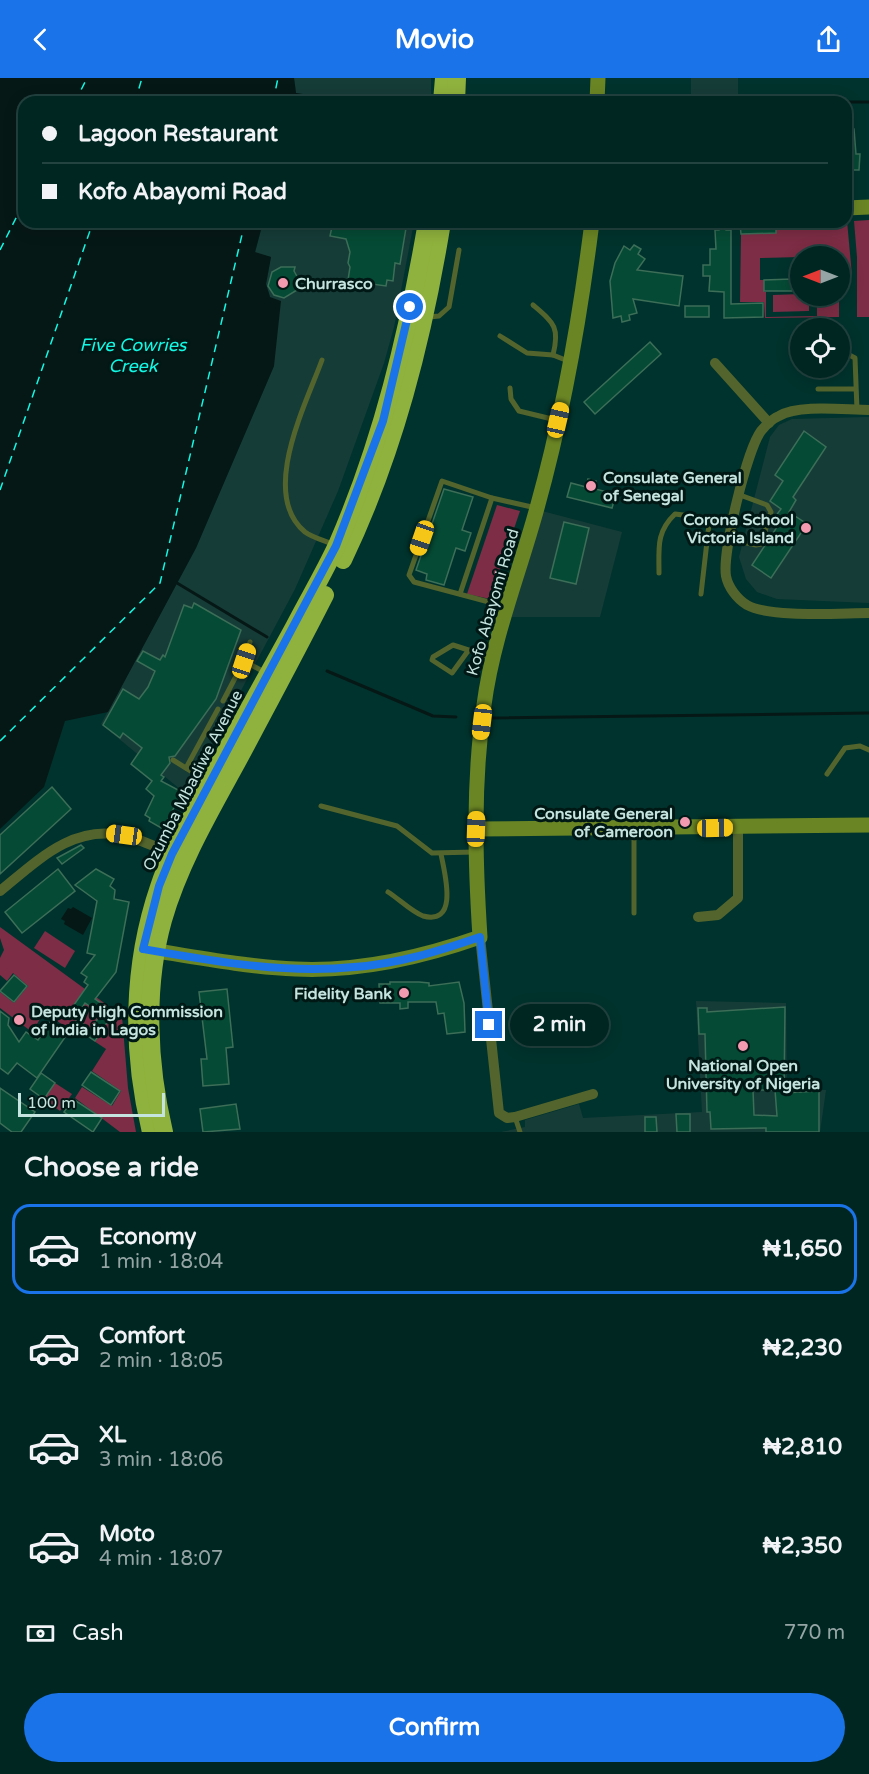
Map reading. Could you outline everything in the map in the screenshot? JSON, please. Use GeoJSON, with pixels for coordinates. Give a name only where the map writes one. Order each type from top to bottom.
{"type":"FeatureCollection","features":[{"type":"Feature","properties":{"kind":"highway"},"geometry":{"type":"LineString","coordinates":[[442,96],[444,78]]}},
{"type":"Feature","properties":{"kind":"highway"},"geometry":{"type":"LineString","coordinates":[[456,96],[457,78]]}},
{"type":"Feature","properties":{"kind":"highway","name":"Ozumba Mbadiwe Avenue"},"geometry":{"type":"LineString","coordinates":[[151,1132],[141,1080],[137,1040],[138,1000],[150,950],[172,893],[179,857],[209,782],[336,546],[383,421],[400,355],[426,228]]}},
{"type":"Feature","properties":{"kind":"highway","name":"Ozumba Mbadiwe Avenue"},"geometry":{"type":"LineString","coordinates":[[179,857],[286,670],[358,528],[399,418],[424,317],[441,228]]}},
{"type":"Feature","properties":{"kind":"highway","name":"Ozumba Mbadiwe Avenue"},"geometry":{"type":"LineString","coordinates":[[150,950],[151,1031],[156,1101],[164,1132]]}},
{"type":"Feature","properties":{"kind":"street"},"geometry":{"type":"LineString","coordinates":[[597,96],[598,78]]}},
{"type":"Feature","properties":{"kind":"street"},"geometry":{"type":"LineString","coordinates":[[852,207],[869,207]]}},
{"type":"Feature","properties":{"kind":"street","name":"Kofo Abayomi Road"},"geometry":{"type":"LineString","coordinates":[[515,1117],[507,1118],[499,1113],[480,937],[475,852],[479,740],[493,658],[506,607],[537,509],[558,420],[574,345],[591,228]]}},
{"type":"Feature","properties":{"kind":"street"},"geometry":{"type":"LineString","coordinates":[[715,363],[769,423]]}},
{"type":"Feature","properties":{"kind":"street"},"geometry":{"type":"LineString","coordinates":[[869,410],[788,412],[761,430],[751,450],[725,556],[726,577],[733,592],[747,605],[768,612],[869,613]]}},
{"type":"Feature","properties":{"kind":"street"},"geometry":{"type":"LineString","coordinates":[[476,829],[869,825]]}},
{"type":"Feature","properties":{"kind":"street"},"geometry":{"type":"LineString","coordinates":[[698,917],[718,915],[738,898],[738,828]]}},
{"type":"Feature","properties":{"kind":"street"},"geometry":{"type":"LineString","coordinates":[[0,891],[47,853],[80,836],[124,835],[179,857]]}},
{"type":"Feature","properties":{"kind":"street"},"geometry":{"type":"LineString","coordinates":[[150,950],[295,969],[354,968],[408,959],[480,937]]}},
{"type":"Feature","properties":{"kind":"street"},"geometry":{"type":"LineString","coordinates":[[515,1117],[593,1094]]}},
{"type":"Feature","properties":{"kind":"lane"},"geometry":{"type":"LineString","coordinates":[[424,317],[439,316],[448,307],[459,250]]}},
{"type":"Feature","properties":{"kind":"lane"},"geometry":{"type":"LineString","coordinates":[[533,305],[553,324],[557,332],[553,355]]}},
{"type":"Feature","properties":{"kind":"lane"},"geometry":{"type":"LineString","coordinates":[[501,336],[527,353],[553,355],[570,361]]}},
{"type":"Feature","properties":{"kind":"lane"},"geometry":{"type":"LineString","coordinates":[[850,355],[855,358],[857,410]]}},
{"type":"Feature","properties":{"kind":"lane"},"geometry":{"type":"LineString","coordinates":[[322,360],[286,459],[285,479],[291,510],[297,522],[306,532],[336,546]]}},
{"type":"Feature","properties":{"kind":"lane"},"geometry":{"type":"LineString","coordinates":[[510,388],[511,399],[519,411],[558,420]]}},
{"type":"Feature","properties":{"kind":"lane"},"geometry":{"type":"LineString","coordinates":[[818,389],[855,389]]}},
{"type":"Feature","properties":{"kind":"lane"},"geometry":{"type":"LineString","coordinates":[[506,607],[414,582],[409,575],[442,481],[492,498],[537,509]]}},
{"type":"Feature","properties":{"kind":"lane"},"geometry":{"type":"LineString","coordinates":[[729,539],[761,544],[771,512],[767,506],[740,495]]}},
{"type":"Feature","properties":{"kind":"lane"},"geometry":{"type":"LineString","coordinates":[[460,594],[492,498]]}},
{"type":"Feature","properties":{"kind":"lane"},"geometry":{"type":"LineString","coordinates":[[659,573],[660,533],[675,514],[716,519],[735,516]]}},
{"type":"Feature","properties":{"kind":"lane"},"geometry":{"type":"LineString","coordinates":[[701,594],[709,524],[716,519]]}},
{"type":"Feature","properties":{"kind":"lane"},"geometry":{"type":"LineString","coordinates":[[223,701],[244,661],[250,642]]}},
{"type":"Feature","properties":{"kind":"lane"},"geometry":{"type":"LineString","coordinates":[[468,651],[452,673],[432,660],[433,657],[453,645],[493,658]]}},
{"type":"Feature","properties":{"kind":"lane"},"geometry":{"type":"LineString","coordinates":[[244,661],[268,674]]}},
{"type":"Feature","properties":{"kind":"lane"},"geometry":{"type":"LineString","coordinates":[[186,768],[218,709]]}},
{"type":"Feature","properties":{"kind":"lane"},"geometry":{"type":"LineString","coordinates":[[827,774],[845,748],[860,746],[869,750]]}},
{"type":"Feature","properties":{"kind":"lane"},"geometry":{"type":"LineString","coordinates":[[172,760],[209,782]]}},
{"type":"Feature","properties":{"kind":"lane"},"geometry":{"type":"LineString","coordinates":[[321,806],[397,826],[423,848],[441,854],[475,852]]}},
{"type":"Feature","properties":{"kind":"lane"},"geometry":{"type":"LineString","coordinates":[[634,829],[634,913]]}},
{"type":"Feature","properties":{"kind":"lane"},"geometry":{"type":"LineString","coordinates":[[388,892],[422,915],[440,914],[445,910],[448,893],[441,854]]}},
{"type":"Feature","properties":{"kind":"lane"},"geometry":{"type":"LineString","coordinates":[[515,1117],[519,1132]]}},
{"type":"Feature","properties":{"kind":"shaded area"},"geometry":{"type":"Polygon","coordinates":[[[294,78],[431,78],[431,96],[311,96],[296,93],[294,78]]]}},
{"type":"Feature","properties":{"kind":"shaded area"},"geometry":{"type":"Polygon","coordinates":[[[691,78],[738,78],[738,96],[691,96],[691,78]]]}},
{"type":"Feature","properties":{"kind":"shaded area"},"geometry":{"type":"Polygon","coordinates":[[[869,220],[869,317],[857,317],[857,257],[854,221],[869,220]]]}},
{"type":"Feature","properties":{"kind":"shaded area"},"geometry":{"type":"Polygon","coordinates":[[[261,228],[413,228],[394,327],[384,363],[338,491],[295,589],[186,794],[101,724],[196,548],[274,366],[270,297],[266,284],[271,257],[255,253],[261,228]]]}},
{"type":"Feature","properties":{"kind":"shaded area"},"geometry":{"type":"Polygon","coordinates":[[[764,228],[848,228],[849,246],[790,246],[790,257],[760,258],[760,280],[764,280],[764,292],[766,292],[766,317],[817,316],[817,306],[839,306],[839,317],[765,318],[764,302],[740,302],[741,234],[764,228]]]}},
{"type":"Feature","properties":{"kind":"shaded area"},"geometry":{"type":"Polygon","coordinates":[[[790,294],[790,306],[809,306],[809,311],[773,312],[773,295],[790,294]]]}},
{"type":"Feature","properties":{"kind":"shaded area","name":"Corona School Victoria Island"},"geometry":{"type":"Polygon","coordinates":[[[869,417],[869,603],[777,599],[757,592],[746,579],[739,557],[770,437],[779,425],[792,419],[869,417]]]}},
{"type":"Feature","properties":{"kind":"shaded area"},"geometry":{"type":"Polygon","coordinates":[[[497,505],[520,511],[490,599],[467,594],[497,505]]]}},
{"type":"Feature","properties":{"kind":"shaded area"},"geometry":{"type":"Polygon","coordinates":[[[542,511],[622,532],[600,617],[508,617],[542,511]]]}},
{"type":"Feature","properties":{"kind":"shaded area"},"geometry":{"type":"Polygon","coordinates":[[[0,927],[122,1016],[128,1088],[136,1132],[120,1132],[75,1098],[82,1087],[112,1106],[121,1091],[92,1071],[106,1049],[73,1027],[70,1031],[45,1011],[32,1032],[0,1008],[0,992],[14,1003],[28,986],[13,973],[7,981],[0,975],[0,958],[4,950],[0,938],[0,927]]]}},
{"type":"Feature","properties":{"kind":"shaded area"},"geometry":{"type":"Polygon","coordinates":[[[45,931],[75,951],[65,968],[34,948],[45,931]]]}},
{"type":"Feature","properties":{"kind":"shaded area","name":"National Open University of Nigeria"},"geometry":{"type":"Polygon","coordinates":[[[696,1001],[786,1003],[787,1089],[826,1090],[820,1132],[501,1132],[525,1127],[525,1120],[579,1104],[583,1118],[702,1112],[696,1001]]]}},
{"type":"Feature","properties":{"kind":"shaded area"},"geometry":{"type":"Polygon","coordinates":[[[55,1083],[72,1094],[60,1111],[44,1099],[55,1083]]]}},
{"type":"Feature","properties":{"kind":"water","name":"Five Cowries Creek"},"geometry":{"type":"Polygon","coordinates":[[[0,78],[294,78],[296,93],[317,96],[18,96],[18,228],[261,228],[255,252],[271,257],[266,284],[270,297],[281,301],[274,366],[196,548],[108,712],[65,721],[44,787],[0,829],[0,78]]]}},
{"type":"Feature","properties":{"kind":"water"},"geometry":{"type":"Polygon","coordinates":[[[73,907],[92,918],[83,935],[64,924],[65,921],[61,919],[68,908],[73,907]]]}},
{"type":"Feature","properties":{"kind":"building"},"geometry":{"type":"Polygon","coordinates":[[[852,129],[854,129],[856,154],[860,154],[859,170],[852,170],[852,129]]]}},
{"type":"Feature","properties":{"kind":"building"},"geometry":{"type":"Polygon","coordinates":[[[332,228],[406,228],[400,264],[395,263],[393,281],[387,280],[386,286],[372,284],[372,288],[350,283],[348,263],[350,252],[346,239],[330,236],[332,228]]]}},
{"type":"Feature","properties":{"kind":"building"},"geometry":{"type":"Polygon","coordinates":[[[725,228],[731,230],[731,304],[763,303],[763,317],[724,318],[724,292],[709,291],[710,276],[703,276],[703,265],[710,265],[710,249],[716,249],[715,230],[725,228]]]}},
{"type":"Feature","properties":{"kind":"building"},"geometry":{"type":"Polygon","coordinates":[[[740,228],[776,228],[776,233],[741,234],[740,228]]]}},
{"type":"Feature","properties":{"kind":"building"},"geometry":{"type":"Polygon","coordinates":[[[634,245],[641,249],[638,254],[645,259],[637,270],[683,276],[679,306],[633,299],[637,313],[629,315],[630,320],[622,322],[621,316],[613,318],[610,281],[615,263],[624,246],[630,250],[634,245]]]}},
{"type":"Feature","properties":{"kind":"building","name":"Churrasco"},"geometry":{"type":"Polygon","coordinates":[[[281,267],[295,267],[294,271],[299,280],[297,290],[284,298],[274,295],[268,286],[272,272],[281,267]]]}},
{"type":"Feature","properties":{"kind":"building"},"geometry":{"type":"Polygon","coordinates":[[[790,279],[790,291],[764,291],[764,280],[790,279]]]}},
{"type":"Feature","properties":{"kind":"building"},"geometry":{"type":"Polygon","coordinates":[[[685,306],[709,306],[709,317],[685,317],[685,306]]]}},
{"type":"Feature","properties":{"kind":"building"},"geometry":{"type":"Polygon","coordinates":[[[650,342],[661,354],[595,414],[584,402],[650,342]]]}},
{"type":"Feature","properties":{"kind":"building"},"geometry":{"type":"Polygon","coordinates":[[[804,431],[826,447],[793,497],[796,500],[789,512],[807,524],[771,578],[752,565],[781,521],[775,517],[781,509],[770,501],[783,481],[775,475],[804,431]]]}},
{"type":"Feature","properties":{"kind":"building"},"geometry":{"type":"Polygon","coordinates":[[[588,479],[596,481],[595,489],[616,494],[612,508],[567,497],[571,483],[586,487],[588,479]]]}},
{"type":"Feature","properties":{"kind":"building"},"geometry":{"type":"Polygon","coordinates":[[[444,489],[473,497],[462,530],[471,533],[465,551],[456,548],[444,585],[426,580],[427,574],[416,570],[444,489]]]}},
{"type":"Feature","properties":{"kind":"building"},"geometry":{"type":"Polygon","coordinates":[[[564,522],[589,528],[576,584],[550,578],[564,522]]]}},
{"type":"Feature","properties":{"kind":"building"},"geometry":{"type":"Polygon","coordinates":[[[194,603],[241,630],[216,699],[175,756],[169,757],[170,763],[161,775],[164,777],[161,781],[182,792],[163,829],[149,821],[150,818],[145,815],[154,796],[146,789],[152,781],[131,764],[142,748],[123,733],[120,738],[103,725],[123,689],[139,699],[148,687],[155,671],[137,661],[143,651],[160,660],[163,655],[165,657],[184,605],[192,608],[194,603]]]}},
{"type":"Feature","properties":{"kind":"building"},"geometry":{"type":"Polygon","coordinates":[[[52,787],[71,809],[0,874],[0,835],[52,787]]]}},
{"type":"Feature","properties":{"kind":"building"},"geometry":{"type":"Polygon","coordinates":[[[81,845],[84,848],[62,864],[57,858],[81,845]]]}},
{"type":"Feature","properties":{"kind":"building"},"geometry":{"type":"Polygon","coordinates":[[[58,869],[75,891],[22,933],[5,912],[58,869]]]}},
{"type":"Feature","properties":{"kind":"building"},"geometry":{"type":"Polygon","coordinates":[[[96,869],[114,879],[110,886],[115,890],[114,899],[129,902],[116,972],[95,999],[114,1012],[95,1041],[73,1026],[77,1019],[91,1029],[101,1014],[85,1003],[78,1014],[71,1009],[88,985],[84,982],[87,977],[81,973],[95,955],[87,953],[97,901],[75,885],[96,869]]]}},
{"type":"Feature","properties":{"kind":"building"},"geometry":{"type":"Polygon","coordinates":[[[14,975],[27,986],[14,1002],[0,991],[14,975]]]}},
{"type":"Feature","properties":{"kind":"building"},"geometry":{"type":"Polygon","coordinates":[[[390,982],[429,983],[429,986],[459,982],[464,1003],[465,1032],[447,1034],[444,1013],[438,1014],[436,1002],[408,1002],[408,1008],[400,1009],[400,1003],[380,1003],[379,984],[390,984],[390,982]]]}},
{"type":"Feature","properties":{"kind":"building"},"geometry":{"type":"Polygon","coordinates":[[[227,989],[233,1047],[226,1048],[229,1084],[203,1086],[201,1059],[207,1059],[199,992],[227,989]]]}},
{"type":"Feature","properties":{"kind":"building","name":"National Open University of Nigeria"},"geometry":{"type":"Polygon","coordinates":[[[785,1007],[784,1093],[819,1091],[819,1132],[766,1132],[766,1128],[711,1129],[710,1112],[707,1112],[705,1034],[699,1034],[698,1008],[707,1008],[707,1012],[785,1007]],[[753,1090],[754,1115],[777,1116],[775,1090],[753,1090]]]}},
{"type":"Feature","properties":{"kind":"building"},"geometry":{"type":"Polygon","coordinates":[[[0,1011],[9,1018],[8,1025],[19,1042],[26,1032],[38,1040],[51,1021],[68,1033],[37,1078],[17,1063],[8,1074],[0,1068],[0,1011]]]}},
{"type":"Feature","properties":{"kind":"building"},"geometry":{"type":"Polygon","coordinates":[[[91,1072],[120,1091],[111,1105],[82,1085],[91,1072]]]}},
{"type":"Feature","properties":{"kind":"building"},"geometry":{"type":"Polygon","coordinates":[[[41,1073],[55,1083],[44,1099],[30,1089],[41,1073]]]}},
{"type":"Feature","properties":{"kind":"building"},"geometry":{"type":"Polygon","coordinates":[[[0,1088],[35,1112],[21,1132],[12,1132],[0,1123],[0,1088]]]}},
{"type":"Feature","properties":{"kind":"building"},"geometry":{"type":"Polygon","coordinates":[[[73,1099],[102,1118],[93,1132],[64,1112],[73,1099]]]}},
{"type":"Feature","properties":{"kind":"building"},"geometry":{"type":"Polygon","coordinates":[[[236,1104],[240,1129],[203,1132],[200,1109],[236,1104]]]}},
{"type":"Feature","properties":{"kind":"building"},"geometry":{"type":"Polygon","coordinates":[[[676,1114],[690,1114],[690,1132],[677,1132],[676,1114]]]}},
{"type":"Feature","properties":{"kind":"building"},"geometry":{"type":"Polygon","coordinates":[[[645,1117],[656,1117],[657,1132],[645,1132],[645,1117]]]}},
{"type":"Feature","properties":{"kind":"waterway"},"geometry":{"type":"LineString","coordinates":[[852,102],[869,102]]}},
{"type":"Feature","properties":{"kind":"waterway"},"geometry":{"type":"LineString","coordinates":[[177,583],[267,637]]}},
{"type":"Feature","properties":{"kind":"waterway"},"geometry":{"type":"LineString","coordinates":[[327,671],[433,716],[456,717]]}},
{"type":"Feature","properties":{"kind":"waterway"},"geometry":{"type":"LineString","coordinates":[[488,718],[869,713]]}},
{"type":"Feature","properties":{"kind":"ferry route"},"geometry":{"type":"LineString","coordinates":[[78,96],[87,78]]}},
{"type":"Feature","properties":{"kind":"ferry route"},"geometry":{"type":"LineString","coordinates":[[137,96],[142,78]]}},
{"type":"Feature","properties":{"kind":"ferry route"},"geometry":{"type":"LineString","coordinates":[[274,96],[278,78]]}},
{"type":"Feature","properties":{"kind":"ferry route"},"geometry":{"type":"LineString","coordinates":[[0,250],[18,214]]}},
{"type":"Feature","properties":{"kind":"ferry route"},"geometry":{"type":"LineString","coordinates":[[0,490],[91,228]]}},
{"type":"Feature","properties":{"kind":"ferry route"},"geometry":{"type":"LineString","coordinates":[[0,741],[160,583],[244,228]]}},
{"type":"Feature","properties":{"kind":"place","name":"Churrasco"},"geometry":{"type":"Point","coordinates":[283,283]}},
{"type":"Feature","properties":{"kind":"place","name":"Consulate General of Senegal"},"geometry":{"type":"Point","coordinates":[591,486]}},
{"type":"Feature","properties":{"kind":"place","name":"Corona School Victoria Island"},"geometry":{"type":"Point","coordinates":[806,528]}},
{"type":"Feature","properties":{"kind":"place","name":"Consulate General of Cameroon"},"geometry":{"type":"Point","coordinates":[685,822]}},
{"type":"Feature","properties":{"kind":"place","name":"Fidelity Bank"},"geometry":{"type":"Point","coordinates":[404,993]}},
{"type":"Feature","properties":{"kind":"place","name":"Deputy High Commission of India in Lagos"},"geometry":{"type":"Point","coordinates":[19,1020]}},
{"type":"Feature","properties":{"kind":"place","name":"National Open University of Nigeria"},"geometry":{"type":"Point","coordinates":[743,1046]}},
{"type":"Feature","properties":{"kind":"route"},"geometry":{"type":"LineString","coordinates":[[410,307],[398,367],[383,421],[336,546],[172,854],[159,886],[143,949],[295,969],[354,968],[408,959],[480,937],[489,1025]]}}]}
